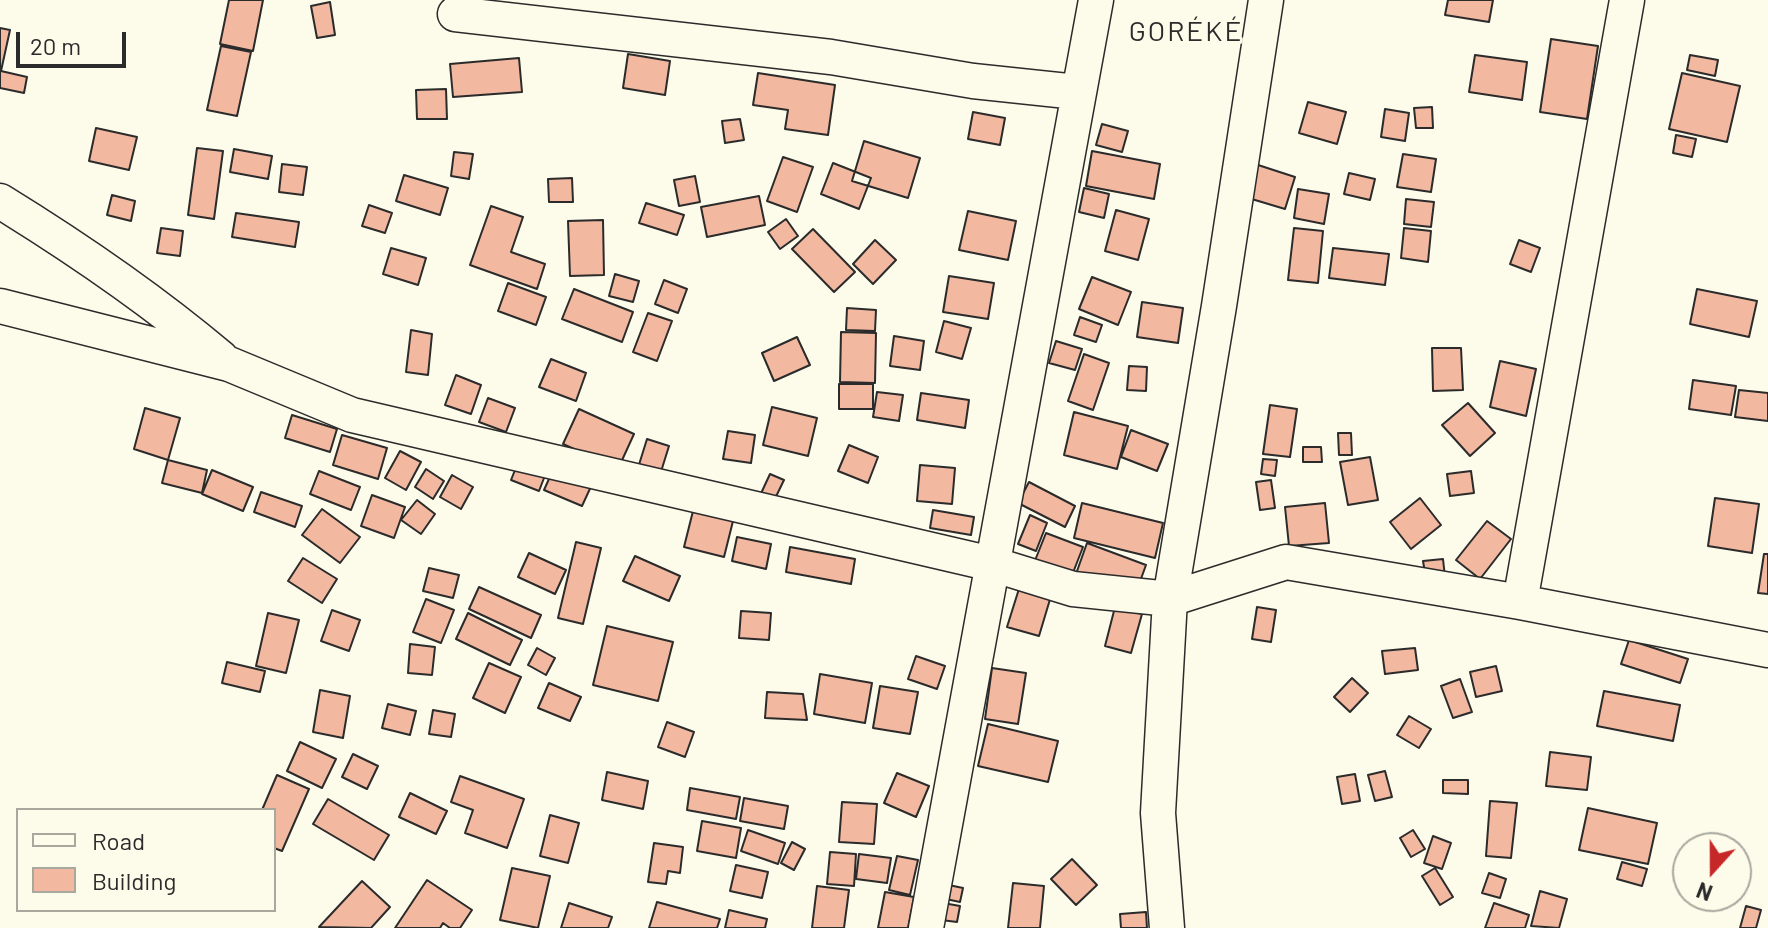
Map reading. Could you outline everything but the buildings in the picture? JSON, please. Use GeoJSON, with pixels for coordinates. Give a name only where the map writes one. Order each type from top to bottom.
{"type":"FeatureCollection","features":[{"type":"Feature","properties":{"kind":"street"},"geometry":{"type":"LineString","coordinates":[[926,928],[1096,0]]}},
{"type":"Feature","properties":{"kind":"street"},"geometry":{"type":"LineString","coordinates":[[1167,928],[1158,813],[1170,599],[1266,0]]}},
{"type":"Feature","properties":{"kind":"street"},"geometry":{"type":"LineString","coordinates":[[1520,602],[1627,0]]}},
{"type":"Feature","properties":{"kind":"street"},"geometry":{"type":"LineString","coordinates":[[455,14],[831,57],[973,81],[1077,92]]}},
{"type":"Feature","properties":{"kind":"street"},"geometry":{"type":"LineString","coordinates":[[0,201],[77,248],[146,297],[229,364]]}},
{"type":"Feature","properties":{"kind":"street"},"geometry":{"type":"LineString","coordinates":[[0,306],[229,364],[352,415],[992,564],[1073,589],[1170,599],[1286,562],[1520,602],[1768,650]]}},
{"type":"Feature","properties":{"kind":"district","name":"GORÉKÉ"},"geometry":{"type":"Point","coordinates":[1186,32]}}]}
